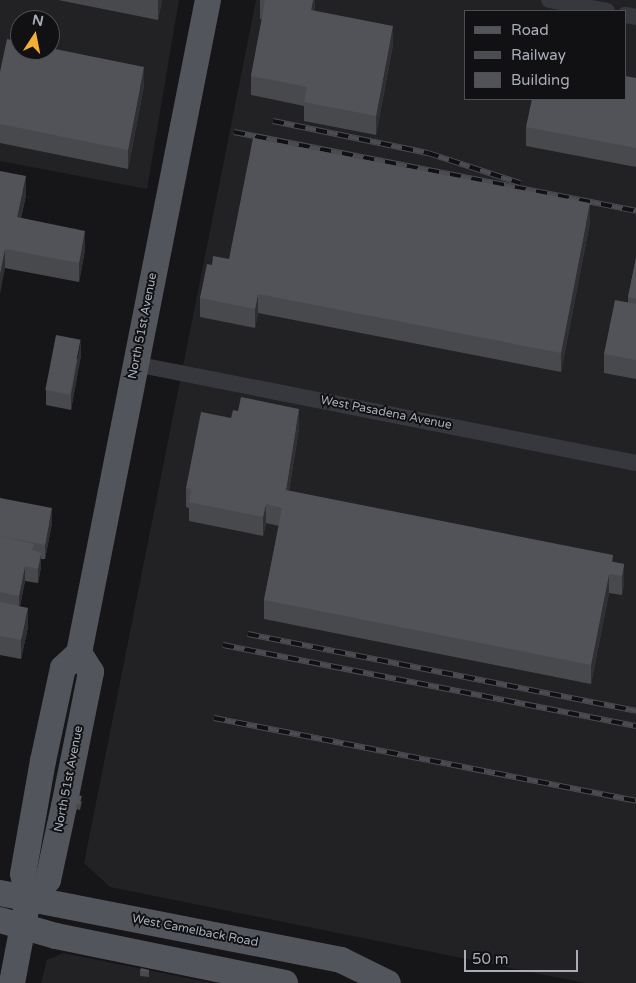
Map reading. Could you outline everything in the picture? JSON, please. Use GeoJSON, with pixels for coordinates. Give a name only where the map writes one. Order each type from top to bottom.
{"type":"FeatureCollection","features":[{"type":"Feature","properties":{"kind":"main road","name":"North 51st Avenue"},"geometry":{"type":"LineString","coordinates":[[12,983],[12,922],[28,899],[23,874],[51,724],[63,668],[79,653],[208,0]]}},
{"type":"Feature","properties":{"kind":"main road","name":"West Camelback Road"},"geometry":{"type":"LineString","coordinates":[[0,893],[341,960],[385,983]]}},
{"type":"Feature","properties":{"kind":"main road"},"geometry":{"type":"LineString","coordinates":[[12,922],[56,936],[285,983]]}},
{"type":"Feature","properties":{"kind":"street"},"geometry":{"type":"LineString","coordinates":[[549,0],[602,10]]}},
{"type":"Feature","properties":{"kind":"street","name":"West Pasadena Avenue"},"geometry":{"type":"LineString","coordinates":[[135,364],[636,463]]}},
{"type":"Feature","properties":{"kind":"shaded area"},"geometry":{"type":"Polygon","coordinates":[[[0,0],[179,0],[147,189],[0,161],[0,0]]]}},
{"type":"Feature","properties":{"kind":"shaded area"},"geometry":{"type":"Polygon","coordinates":[[[256,0],[636,0],[636,983],[585,983],[110,887],[84,863],[256,0]]]}},
{"type":"Feature","properties":{"kind":"shaded area"},"geometry":{"type":"Polygon","coordinates":[[[63,953],[212,983],[41,983],[47,960],[63,953]]]}},
{"type":"Feature","properties":{"kind":"building"},"geometry":{"type":"Polygon","coordinates":[[[261,0],[313,0],[311,10],[393,26],[376,116],[304,102],[307,87],[251,76],[265,1],[261,0]]]}},
{"type":"Feature","properties":{"kind":"building"},"geometry":{"type":"Polygon","coordinates":[[[7,39],[10,40],[10,60],[60,60],[60,50],[144,67],[128,150],[0,124],[0,72],[7,39]]]}},
{"type":"Feature","properties":{"kind":"building"},"geometry":{"type":"Polygon","coordinates":[[[626,76],[636,78],[636,148],[526,127],[532,100],[626,100],[626,76]]]}},
{"type":"Feature","properties":{"kind":"building"},"geometry":{"type":"Polygon","coordinates":[[[253,138],[590,203],[561,353],[258,294],[255,309],[200,298],[207,264],[212,265],[213,256],[229,259],[253,138]]]}},
{"type":"Feature","properties":{"kind":"building"},"geometry":{"type":"Polygon","coordinates":[[[0,171],[26,176],[17,217],[85,231],[79,263],[5,249],[0,275],[0,171]]]}},
{"type":"Feature","properties":{"kind":"building"},"geometry":{"type":"Polygon","coordinates":[[[636,258],[636,299],[628,297],[636,258]]]}},
{"type":"Feature","properties":{"kind":"building"},"geometry":{"type":"Polygon","coordinates":[[[615,300],[636,304],[636,360],[604,354],[615,300]]]}},
{"type":"Feature","properties":{"kind":"building"},"geometry":{"type":"Polygon","coordinates":[[[56,335],[81,340],[70,395],[45,390],[56,335]]]}},
{"type":"Feature","properties":{"kind":"building"},"geometry":{"type":"Polygon","coordinates":[[[241,397],[299,409],[286,490],[613,555],[612,562],[624,564],[622,576],[609,574],[591,665],[264,600],[282,508],[266,504],[263,517],[189,502],[191,489],[186,488],[201,412],[231,418],[233,410],[238,411],[241,397]]]}},
{"type":"Feature","properties":{"kind":"building"},"geometry":{"type":"Polygon","coordinates":[[[0,498],[52,508],[45,545],[0,536],[0,498]]]}},
{"type":"Feature","properties":{"kind":"building"},"geometry":{"type":"Polygon","coordinates":[[[0,536],[34,544],[32,550],[41,553],[38,569],[25,566],[19,596],[0,592],[0,536]]]}},
{"type":"Feature","properties":{"kind":"building"},"geometry":{"type":"Polygon","coordinates":[[[0,602],[28,608],[21,640],[0,636],[0,602]]]}},
{"type":"Feature","properties":{"kind":"building"},"geometry":{"type":"Polygon","coordinates":[[[78,795],[82,796],[80,805],[76,804],[78,795]]]}},
{"type":"Feature","properties":{"kind":"building"},"geometry":{"type":"Polygon","coordinates":[[[141,968],[149,970],[149,972],[140,971],[141,968]]]}},
{"type":"Feature","properties":{"kind":"railway"},"geometry":{"type":"LineString","coordinates":[[273,121],[428,153],[520,183]]}},
{"type":"Feature","properties":{"kind":"railway"},"geometry":{"type":"LineString","coordinates":[[234,132],[636,211]]}},
{"type":"Feature","properties":{"kind":"railway"},"geometry":{"type":"LineString","coordinates":[[248,634],[636,711]]}},
{"type":"Feature","properties":{"kind":"railway"},"geometry":{"type":"LineString","coordinates":[[223,645],[636,726]]}},
{"type":"Feature","properties":{"kind":"railway"},"geometry":{"type":"LineString","coordinates":[[214,718],[636,801]]}}]}
